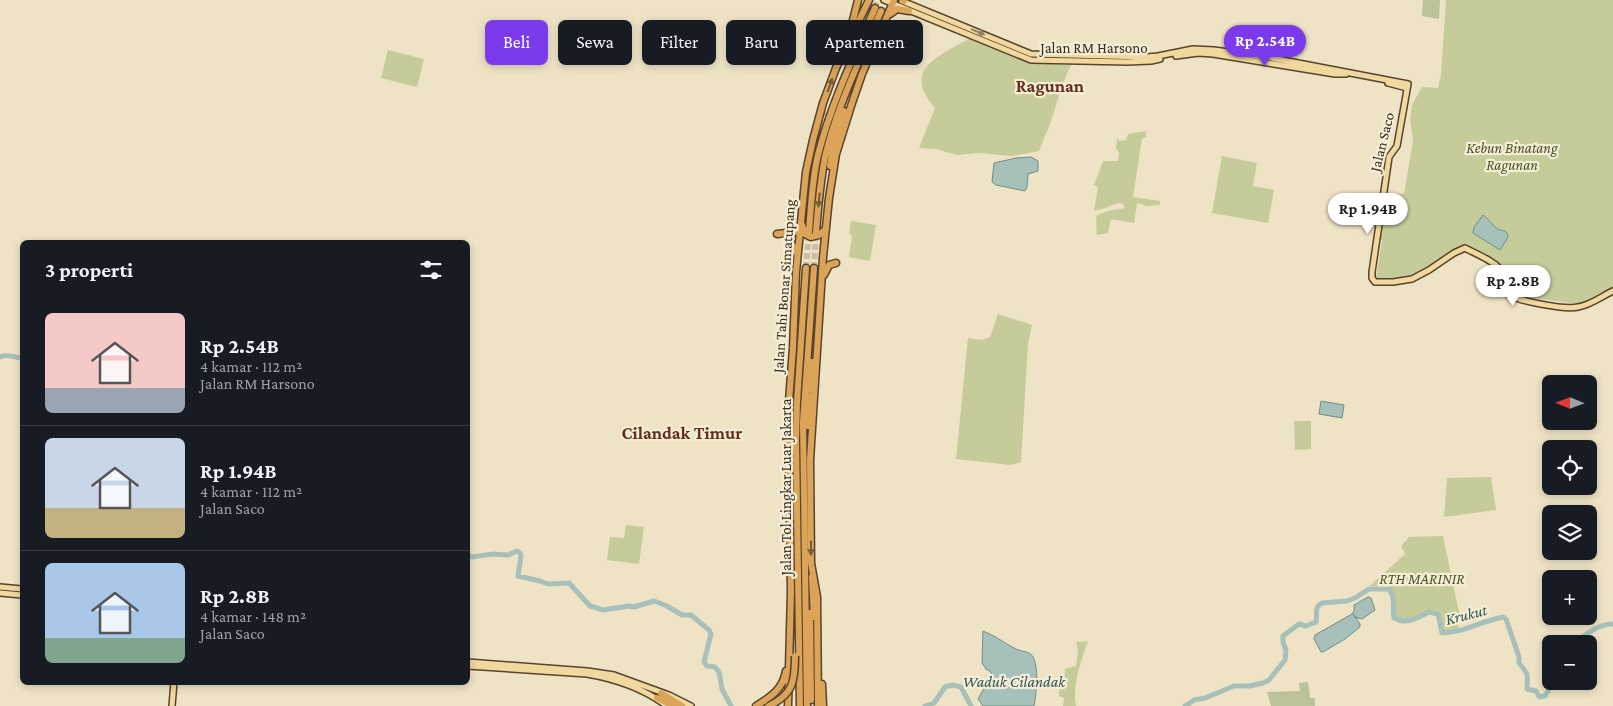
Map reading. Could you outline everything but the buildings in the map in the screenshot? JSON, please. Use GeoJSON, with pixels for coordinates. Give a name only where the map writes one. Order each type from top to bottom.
{"type":"FeatureCollection","features":[{"type":"Feature","properties":{"kind":"highway"},"geometry":{"type":"LineString","coordinates":[[853,20],[858,0]]}},
{"type":"Feature","properties":{"kind":"highway","name":"Jalan Tahi Bonar Simatupang"},"geometry":{"type":"LineString","coordinates":[[860,20],[869,0]]}},
{"type":"Feature","properties":{"kind":"highway"},"geometry":{"type":"LineString","coordinates":[[820,706],[814,640],[810,460],[821,284],[829,198],[836,154],[847,116],[862,74],[893,2]]}},
{"type":"Feature","properties":{"kind":"highway"},"geometry":{"type":"LineString","coordinates":[[865,10],[872,5],[880,6],[885,11],[886,19]]}},
{"type":"Feature","properties":{"kind":"highway"},"geometry":{"type":"LineString","coordinates":[[871,20],[878,9],[876,20]]}},
{"type":"Feature","properties":{"kind":"highway"},"geometry":{"type":"LineString","coordinates":[[886,19],[897,9],[909,11]]}},
{"type":"Feature","properties":{"kind":"highway","name":"Jalan Tahi Bonar Simatupang"},"geometry":{"type":"LineString","coordinates":[[788,706],[790,647],[788,414],[796,272],[808,160],[823,103],[837,65]]}},
{"type":"Feature","properties":{"kind":"highway"},"geometry":{"type":"LineString","coordinates":[[820,133],[848,65]]}},
{"type":"Feature","properties":{"kind":"highway"},"geometry":{"type":"LineString","coordinates":[[850,65],[823,137],[815,174],[813,232],[830,138],[858,65]]}},
{"type":"Feature","properties":{"kind":"highway"},"geometry":{"type":"LineString","coordinates":[[829,198],[830,161],[834,141],[861,65]]}},
{"type":"Feature","properties":{"kind":"highway"},"geometry":{"type":"LineString","coordinates":[[803,200],[818,144]]}},
{"type":"Feature","properties":{"kind":"highway"},"geometry":{"type":"LineString","coordinates":[[801,222],[804,232],[810,237],[819,236],[826,229]]}},
{"type":"Feature","properties":{"kind":"highway"},"geometry":{"type":"LineString","coordinates":[[777,234],[795,232],[801,222]]}},
{"type":"Feature","properties":{"kind":"highway"},"geometry":{"type":"LineString","coordinates":[[790,241],[795,248],[798,258]]}},
{"type":"Feature","properties":{"kind":"highway"},"geometry":{"type":"LineString","coordinates":[[821,284],[827,267],[830,264],[836,263]]}},
{"type":"Feature","properties":{"kind":"highway"},"geometry":{"type":"LineString","coordinates":[[796,272],[807,264],[816,266],[822,272]]}},
{"type":"Feature","properties":{"kind":"highway","name":"Jalan Tol Lingkar Luar Jakarta"},"geometry":{"type":"LineString","coordinates":[[800,706],[797,656],[802,595],[805,577],[803,422],[810,268],[797,402],[798,572],[802,595],[806,647],[807,706]]}},
{"type":"Feature","properties":{"kind":"highway"},"geometry":{"type":"LineString","coordinates":[[804,524],[806,516],[810,393],[814,337],[818,327]]}},
{"type":"Feature","properties":{"kind":"highway"},"geometry":{"type":"LineString","coordinates":[[793,347],[792,456],[797,516]]}},
{"type":"Feature","properties":{"kind":"highway"},"geometry":{"type":"LineString","coordinates":[[812,568],[822,624],[822,697],[820,706]]}},
{"type":"Feature","properties":{"kind":"highway"},"geometry":{"type":"LineString","coordinates":[[769,706],[780,700],[790,689],[795,674],[797,656],[795,582],[798,572]]}},
{"type":"Feature","properties":{"kind":"highway"},"geometry":{"type":"LineString","coordinates":[[805,577],[810,620],[812,706]]}},
{"type":"Feature","properties":{"kind":"highway"},"geometry":{"type":"LineString","coordinates":[[811,684],[816,668],[818,598]]}},
{"type":"Feature","properties":{"kind":"highway"},"geometry":{"type":"LineString","coordinates":[[756,706],[773,695],[782,684],[790,647]]}},
{"type":"Feature","properties":{"kind":"highway"},"geometry":{"type":"LineString","coordinates":[[788,695],[793,706]]}},
{"type":"Feature","properties":{"kind":"highway"},"geometry":{"type":"LineString","coordinates":[[659,696],[674,706]]}},
{"type":"Feature","properties":{"kind":"highway"},"geometry":{"type":"LineString","coordinates":[[659,696],[682,706]]}},
{"type":"Feature","properties":{"kind":"main road","name":"Jalan RM Harsono"},"geometry":{"type":"LineString","coordinates":[[884,0],[893,2],[909,11],[1031,60],[1152,61],[1182,54],[1202,53],[1284,63]]}},
{"type":"Feature","properties":{"kind":"main road","name":"Jalan RM Harsono"},"geometry":{"type":"LineString","coordinates":[[903,0],[1031,54],[1157,56],[1187,50],[1214,50],[1335,74],[1345,74],[1408,86]]}},
{"type":"Feature","properties":{"kind":"main road","name":"Jalan Saco"},"geometry":{"type":"LineString","coordinates":[[1408,86],[1397,146],[1389,157],[1372,278],[1376,282],[1412,279],[1465,248],[1493,263],[1498,268],[1501,274],[1502,288],[1506,293],[1528,302],[1577,308],[1613,291]]}},
{"type":"Feature","properties":{"kind":"main road"},"geometry":{"type":"LineString","coordinates":[[0,590],[20,592]]}},
{"type":"Feature","properties":{"kind":"main road"},"geometry":{"type":"LineString","coordinates":[[470,662],[546,669],[614,679],[691,706]]}},
{"type":"Feature","properties":{"kind":"main road"},"geometry":{"type":"LineString","coordinates":[[470,666],[546,669]]}},
{"type":"Feature","properties":{"kind":"main road"},"geometry":{"type":"LineString","coordinates":[[172,706],[174,685]]}},
{"type":"Feature","properties":{"kind":"main road"},"geometry":{"type":"LineString","coordinates":[[659,696],[667,706]]}},
{"type":"Feature","properties":{"kind":"green space"},"geometry":{"type":"Polygon","coordinates":[[[1423,0],[1440,0],[1439,19],[1422,16],[1423,0]]]}},
{"type":"Feature","properties":{"kind":"green space","name":"Kebun Binatang Ragunan"},"geometry":{"type":"Polygon","coordinates":[[[1446,0],[1613,0],[1613,290],[1597,299],[1578,304],[1518,296],[1507,290],[1504,283],[1503,269],[1491,259],[1467,246],[1451,253],[1417,275],[1396,280],[1376,279],[1382,240],[1375,239],[1380,193],[1404,194],[1413,140],[1410,120],[1412,105],[1422,87],[1438,88],[1441,75],[1446,0]]]}},
{"type":"Feature","properties":{"kind":"green space"},"geometry":{"type":"Polygon","coordinates":[[[968,39],[1031,63],[1071,65],[1039,151],[1012,156],[980,153],[957,155],[936,149],[919,148],[935,108],[925,95],[922,83],[923,74],[927,66],[935,58],[968,39]]]}},
{"type":"Feature","properties":{"kind":"green space"},"geometry":{"type":"Polygon","coordinates":[[[388,50],[424,59],[417,87],[381,78],[388,50]]]}},
{"type":"Feature","properties":{"kind":"green space"},"geometry":{"type":"Polygon","coordinates":[[[1146,131],[1146,137],[1142,139],[1133,197],[1160,201],[1160,205],[1147,206],[1137,203],[1134,223],[1111,219],[1108,233],[1097,235],[1097,215],[1125,208],[1122,203],[1119,203],[1094,211],[1098,187],[1094,185],[1103,161],[1118,161],[1117,138],[1119,141],[1126,140],[1128,134],[1146,131]]]}},
{"type":"Feature","properties":{"kind":"green space"},"geometry":{"type":"Polygon","coordinates":[[[1222,156],[1257,163],[1253,186],[1274,190],[1268,223],[1212,213],[1222,156]]]}},
{"type":"Feature","properties":{"kind":"green space"},"geometry":{"type":"Polygon","coordinates":[[[851,221],[876,225],[870,261],[849,257],[852,236],[849,233],[851,221]]]}},
{"type":"Feature","properties":{"kind":"green space"},"geometry":{"type":"Polygon","coordinates":[[[998,314],[1032,325],[1028,343],[1021,462],[1010,465],[956,459],[968,338],[982,340],[990,337],[998,314]]]}},
{"type":"Feature","properties":{"kind":"green space"},"geometry":{"type":"Polygon","coordinates":[[[1294,421],[1311,421],[1311,449],[1295,450],[1294,421]]]}},
{"type":"Feature","properties":{"kind":"green space"},"geometry":{"type":"Polygon","coordinates":[[[1491,477],[1496,510],[1444,517],[1447,478],[1491,477]]]}},
{"type":"Feature","properties":{"kind":"green space"},"geometry":{"type":"Polygon","coordinates":[[[626,525],[644,527],[639,564],[607,560],[610,537],[624,538],[626,525]]]}},
{"type":"Feature","properties":{"kind":"green space","name":"RTH MARINIR"},"geometry":{"type":"Polygon","coordinates":[[[1443,536],[1459,612],[1457,620],[1459,631],[1443,631],[1439,615],[1434,610],[1414,618],[1393,620],[1393,591],[1386,586],[1370,586],[1405,554],[1401,546],[1409,537],[1443,536]]]}},
{"type":"Feature","properties":{"kind":"green space"},"geometry":{"type":"Polygon","coordinates":[[[1088,641],[1076,681],[1076,706],[1063,706],[1064,698],[1059,696],[1059,686],[1064,685],[1065,669],[1076,666],[1078,651],[1076,642],[1088,641]]]}},
{"type":"Feature","properties":{"kind":"green space"},"geometry":{"type":"Polygon","coordinates":[[[1308,682],[1310,698],[1315,698],[1315,706],[1271,706],[1267,692],[1300,691],[1299,683],[1308,682]]]}},
{"type":"Feature","properties":{"kind":"water"},"geometry":{"type":"Polygon","coordinates":[[[1031,157],[1038,161],[1038,171],[1028,174],[1025,191],[996,185],[992,182],[994,163],[1031,157]]]}},
{"type":"Feature","properties":{"kind":"water"},"geometry":{"type":"Polygon","coordinates":[[[1483,215],[1495,227],[1508,234],[1500,250],[1473,233],[1474,227],[1483,215]]]}},
{"type":"Feature","properties":{"kind":"water"},"geometry":{"type":"Polygon","coordinates":[[[1321,401],[1344,405],[1342,418],[1319,414],[1321,401]]]}},
{"type":"Feature","properties":{"kind":"water"},"geometry":{"type":"Polygon","coordinates":[[[1368,597],[1371,598],[1375,610],[1362,619],[1357,618],[1353,614],[1360,627],[1345,639],[1321,652],[1314,639],[1315,635],[1352,614],[1354,605],[1368,597]]]}},
{"type":"Feature","properties":{"kind":"water","name":"Waduk Cilandak"},"geometry":{"type":"Polygon","coordinates":[[[983,631],[1016,649],[1029,653],[1033,657],[1037,678],[1034,706],[983,706],[978,699],[991,676],[991,672],[982,663],[983,631]]]}},
{"type":"Feature","properties":{"kind":"waterway"},"geometry":{"type":"LineString","coordinates":[[0,357],[20,358]]}},
{"type":"Feature","properties":{"kind":"waterway"},"geometry":{"type":"LineString","coordinates":[[470,556],[508,555],[517,551],[521,556],[518,576],[548,584],[569,583],[590,606],[603,610],[634,607],[654,601],[682,615],[691,615],[709,630],[711,634],[704,662],[707,666],[715,667],[719,672],[722,689],[731,706]]}},
{"type":"Feature","properties":{"kind":"waterway","name":"Krukut"},"geometry":{"type":"LineString","coordinates":[[1185,706],[1194,700],[1205,698],[1234,686],[1249,686],[1269,680],[1285,660],[1286,650],[1283,636],[1299,624],[1306,626],[1316,622],[1317,609],[1322,603],[1347,601],[1369,589],[1389,589],[1393,599],[1394,618],[1398,620],[1412,620],[1429,612],[1438,614],[1442,633],[1466,629],[1503,617],[1506,619],[1519,657],[1519,663],[1527,675],[1527,689],[1536,691],[1539,697],[1545,696],[1549,690]]}},
{"type":"Feature","properties":{"kind":"waterway","name":"Krukut"},"geometry":{"type":"LineString","coordinates":[[1586,635],[1603,625],[1613,624]]}},
{"type":"Feature","properties":{"kind":"waterway","name":"Krukut"},"geometry":{"type":"LineString","coordinates":[[925,706],[934,703],[945,687],[953,685],[961,687],[971,706]]}},
{"type":"Feature","properties":{"kind":"tunnel"},"geometry":{"type":"LineString","coordinates":[[875,8],[878,0]]}},
{"type":"Feature","properties":{"kind":"tunnel"},"geometry":{"type":"LineString","coordinates":[[817,144],[820,133]]}},
{"type":"Feature","properties":{"kind":"tunnel"},"geometry":{"type":"LineString","coordinates":[[806,268],[809,232]]}},
{"type":"Feature","properties":{"kind":"tunnel"},"geometry":{"type":"LineString","coordinates":[[814,268],[816,232]]}},
{"type":"Feature","properties":{"kind":"district","name":"Ragunan"},"geometry":{"type":"Point","coordinates":[1050,86]}},
{"type":"Feature","properties":{"kind":"district","name":"Cilandak Timur"},"geometry":{"type":"Point","coordinates":[682,433]}}]}
